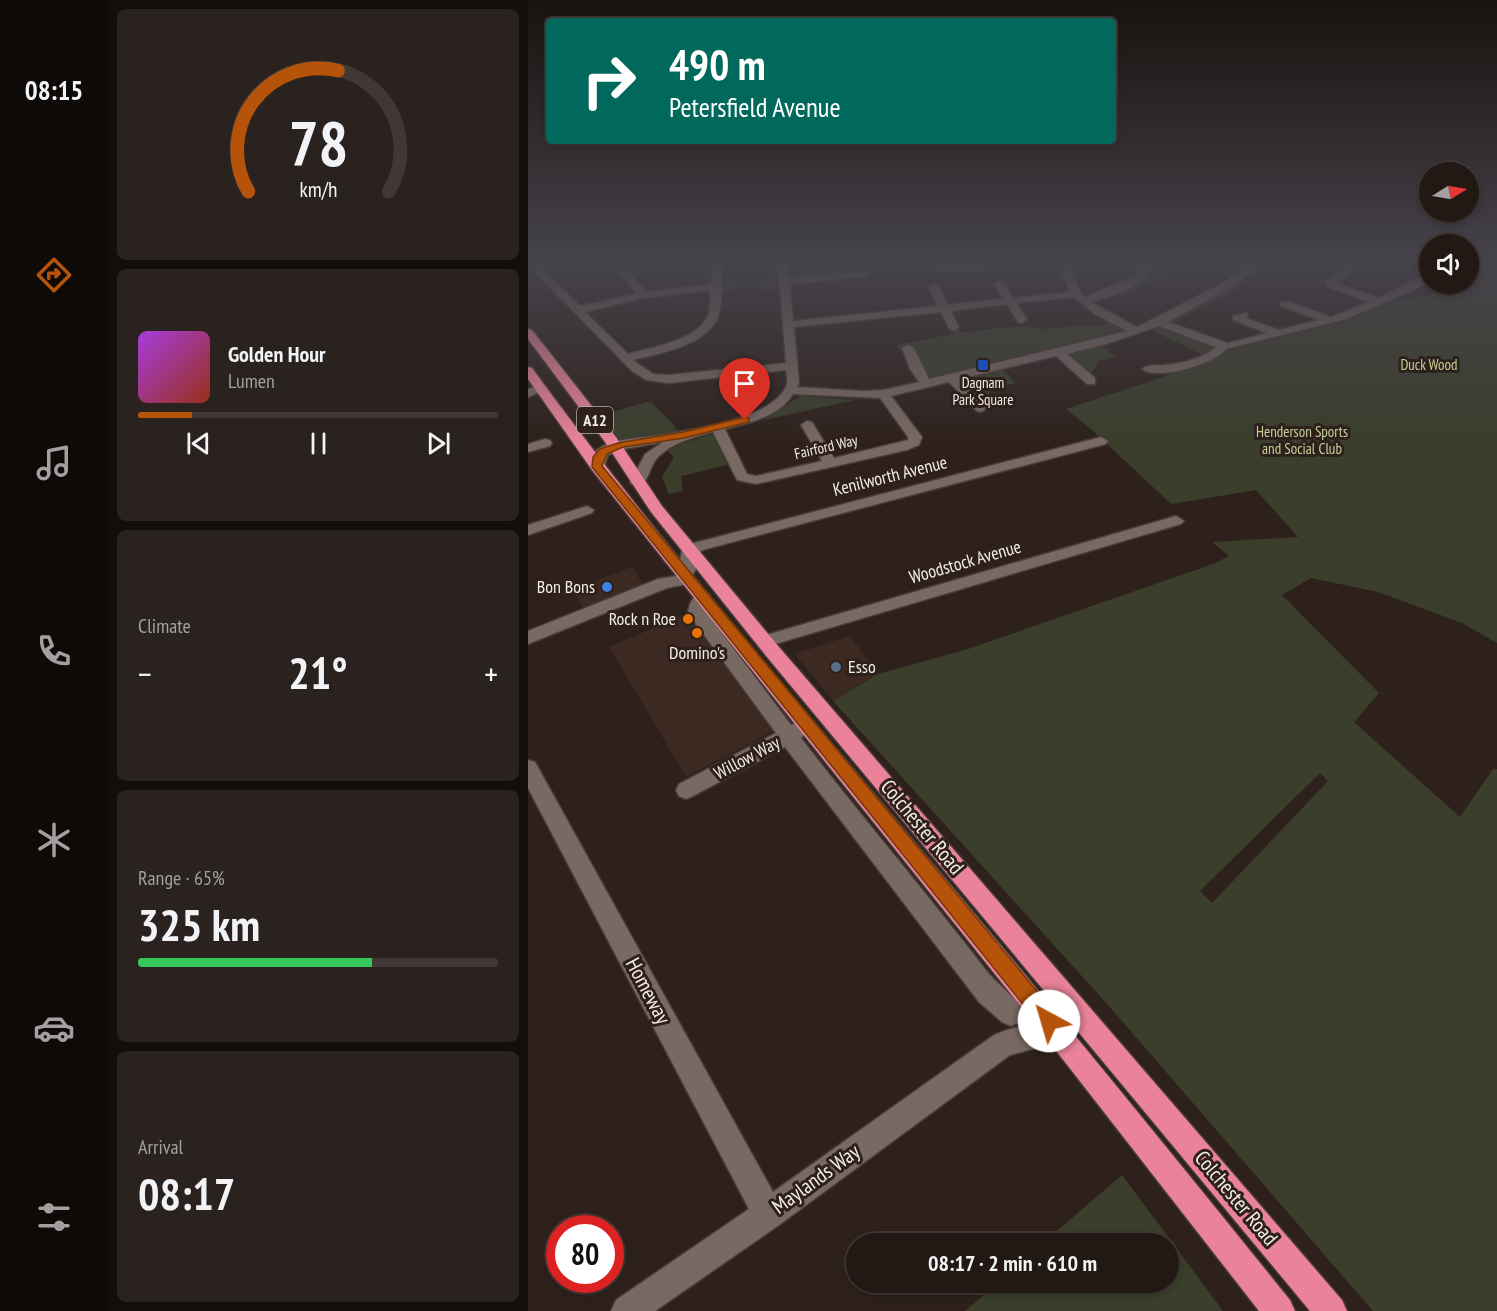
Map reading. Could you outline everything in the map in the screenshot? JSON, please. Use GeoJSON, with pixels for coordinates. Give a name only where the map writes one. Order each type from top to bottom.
{"type":"FeatureCollection","features":[{"type":"Feature","properties":{"kind":"highway","name":"Colchester Road"},"geometry":{"type":"LineString","coordinates":[[528,332],[618,446],[702,598],[799,730],[1005,967],[1054,1037],[1280,1311]]}},
{"type":"Feature","properties":{"kind":"highway","name":"Colchester Road"},"geometry":{"type":"LineString","coordinates":[[528,371],[535,391],[597,467],[683,563],[765,641],[1331,1311]]}},
{"type":"Feature","properties":{"kind":"street"},"geometry":{"type":"LineString","coordinates":[[590,322],[642,374],[663,379],[791,366]]}},
{"type":"Feature","properties":{"kind":"street"},"geometry":{"type":"LineString","coordinates":[[627,358],[679,342],[703,328],[708,322]]}},
{"type":"Feature","properties":{"kind":"street"},"geometry":{"type":"LineString","coordinates":[[597,467],[599,457],[618,446],[684,435],[745,420],[767,411],[782,401],[793,383],[787,325],[813,322]]}},
{"type":"Feature","properties":{"kind":"street"},"geometry":{"type":"LineString","coordinates":[[951,322],[954,328]]}},
{"type":"Feature","properties":{"kind":"street"},"geometry":{"type":"LineString","coordinates":[[1118,322],[1137,331]]}},
{"type":"Feature","properties":{"kind":"street"},"geometry":{"type":"LineString","coordinates":[[790,390],[863,395],[883,394],[1058,352],[1137,331],[1159,322]]}},
{"type":"Feature","properties":{"kind":"street"},"geometry":{"type":"LineString","coordinates":[[1160,322],[1223,345],[1235,345],[1323,322]]}},
{"type":"Feature","properties":{"kind":"street"},"geometry":{"type":"LineString","coordinates":[[1248,322],[1277,333]]}},
{"type":"Feature","properties":{"kind":"street"},"geometry":{"type":"LineString","coordinates":[[1148,369],[1196,361],[1217,354],[1223,345]]}},
{"type":"Feature","properties":{"kind":"street"},"geometry":{"type":"LineString","coordinates":[[908,348],[916,369],[926,384]]}},
{"type":"Feature","properties":{"kind":"street"},"geometry":{"type":"LineString","coordinates":[[1058,352],[1091,381]]}},
{"type":"Feature","properties":{"kind":"street"},"geometry":{"type":"LineString","coordinates":[[952,378],[981,408]]}},
{"type":"Feature","properties":{"kind":"street","name":"Fairford Way"},"geometry":{"type":"LineString","coordinates":[[717,427],[740,474],[746,479],[756,480],[907,446],[914,442],[915,436],[883,394]]}},
{"type":"Feature","properties":{"kind":"street"},"geometry":{"type":"LineString","coordinates":[[807,425],[830,463]]}},
{"type":"Feature","properties":{"kind":"street"},"geometry":{"type":"LineString","coordinates":[[637,483],[646,462],[657,451],[684,435]]}},
{"type":"Feature","properties":{"kind":"street","name":"Kenilworth Avenue"},"geometry":{"type":"LineString","coordinates":[[528,638],[664,584],[681,580],[683,563],[1101,441]]}},
{"type":"Feature","properties":{"kind":"street"},"geometry":{"type":"LineString","coordinates":[[528,448],[546,443]]}},
{"type":"Feature","properties":{"kind":"street"},"geometry":{"type":"LineString","coordinates":[[618,446],[635,448],[646,462]]}},
{"type":"Feature","properties":{"kind":"street"},"geometry":{"type":"LineString","coordinates":[[528,530],[587,510]]}},
{"type":"Feature","properties":{"kind":"street","name":"Woodstock Avenue"},"geometry":{"type":"LineString","coordinates":[[765,641],[1176,521]]}},
{"type":"Feature","properties":{"kind":"street","name":"Willow Way"},"geometry":{"type":"LineString","coordinates":[[686,790],[799,730]]}},
{"type":"Feature","properties":{"kind":"street","name":"Colchester Road"},"geometry":{"type":"LineString","coordinates":[[799,730],[823,782],[997,1003],[1008,1025]]}},
{"type":"Feature","properties":{"kind":"street","name":"Homeway"},"geometry":{"type":"LineString","coordinates":[[528,768],[768,1214]]}},
{"type":"Feature","properties":{"kind":"street"},"geometry":{"type":"LineString","coordinates":[[1005,967],[1008,1025]]}},
{"type":"Feature","properties":{"kind":"street","name":"Maylands Way"},"geometry":{"type":"LineString","coordinates":[[627,1311],[768,1214],[1008,1025],[1030,1036],[1054,1037]]}},
{"type":"Feature","properties":{"kind":"shaded area"},"geometry":{"type":"Polygon","coordinates":[[[632,567],[644,586],[583,609],[573,589],[632,567]]]}},
{"type":"Feature","properties":{"kind":"shaded area"},"geometry":{"type":"Polygon","coordinates":[[[691,612],[777,729],[686,777],[609,647],[691,612]]]}},
{"type":"Feature","properties":{"kind":"shaded area"},"geometry":{"type":"Polygon","coordinates":[[[850,636],[878,674],[833,701],[795,654],[850,636]]]}},
{"type":"Feature","properties":{"kind":"green space"},"geometry":{"type":"Polygon","coordinates":[[[1342,322],[1497,322],[1497,643],[1462,623],[1378,592],[1311,578],[1282,595],[1379,693],[1354,722],[1460,817],[1493,769],[1497,769],[1497,1311],[1373,1311],[1108,1005],[833,701],[878,674],[968,649],[1213,564],[1229,556],[1212,542],[1298,537],[1256,490],[1171,504],[1092,430],[1066,409],[1163,377],[1208,357],[1149,329],[1163,325],[1222,348],[1342,322]],[[1320,773],[1200,891],[1212,903],[1328,781],[1320,773]]]}},
{"type":"Feature","properties":{"kind":"green space"},"geometry":{"type":"Polygon","coordinates":[[[1111,323],[1123,331],[923,380],[908,349],[898,349],[897,345],[953,334],[953,330],[966,332],[1026,326],[1044,329],[1088,325],[1092,327],[1111,323]]]}},
{"type":"Feature","properties":{"kind":"green space"},"geometry":{"type":"Polygon","coordinates":[[[1102,346],[1116,357],[1097,361],[1092,372],[1086,372],[1065,355],[1102,346]]]}},
{"type":"Feature","properties":{"kind":"green space"},"geometry":{"type":"Polygon","coordinates":[[[1003,370],[1016,383],[993,388],[985,400],[977,400],[959,381],[1003,370]]]}},
{"type":"Feature","properties":{"kind":"green space"},"geometry":{"type":"Polygon","coordinates":[[[803,396],[855,400],[764,420],[803,396]]]}},
{"type":"Feature","properties":{"kind":"green space"},"geometry":{"type":"Polygon","coordinates":[[[650,401],[675,426],[678,433],[624,441],[617,439],[606,414],[650,401]]]}},
{"type":"Feature","properties":{"kind":"green space"},"geometry":{"type":"Polygon","coordinates":[[[716,435],[731,464],[681,476],[683,491],[669,494],[662,477],[674,457],[668,451],[683,443],[716,435]]]}},
{"type":"Feature","properties":{"kind":"green space"},"geometry":{"type":"Polygon","coordinates":[[[1122,1175],[1165,1233],[1055,1233],[1122,1175]]]}},
{"type":"Feature","properties":{"kind":"green space"},"geometry":{"type":"Polygon","coordinates":[[[1179,1252],[1223,1311],[965,1311],[986,1293],[1179,1293],[1179,1252]]]}},
{"type":"Feature","properties":{"kind":"place","name":"Dagnam Park Square"},"geometry":{"type":"Point","coordinates":[983,365]}},
{"type":"Feature","properties":{"kind":"place","name":"Bon Bons"},"geometry":{"type":"Point","coordinates":[607,587]}},
{"type":"Feature","properties":{"kind":"place","name":"Rock n Roe"},"geometry":{"type":"Point","coordinates":[688,619]}},
{"type":"Feature","properties":{"kind":"place","name":"Domino's"},"geometry":{"type":"Point","coordinates":[697,633]}},
{"type":"Feature","properties":{"kind":"place","name":"Esso"},"geometry":{"type":"Point","coordinates":[836,667]}},
{"type":"Feature","properties":{"kind":"route"},"geometry":{"type":"LineString","coordinates":[[745,420],[684,435],[621,445],[603,452],[597,462],[597,467],[693,588],[808,725],[1049,1021]]}},
{"type":"Feature","properties":{"kind":"park label","name":"Duck Wood"},"geometry":{"type":"Point","coordinates":[1429,365]}},
{"type":"Feature","properties":{"kind":"park label","name":"Henderson Sports and Social Club"},"geometry":{"type":"Point","coordinates":[1302,440]}}]}
